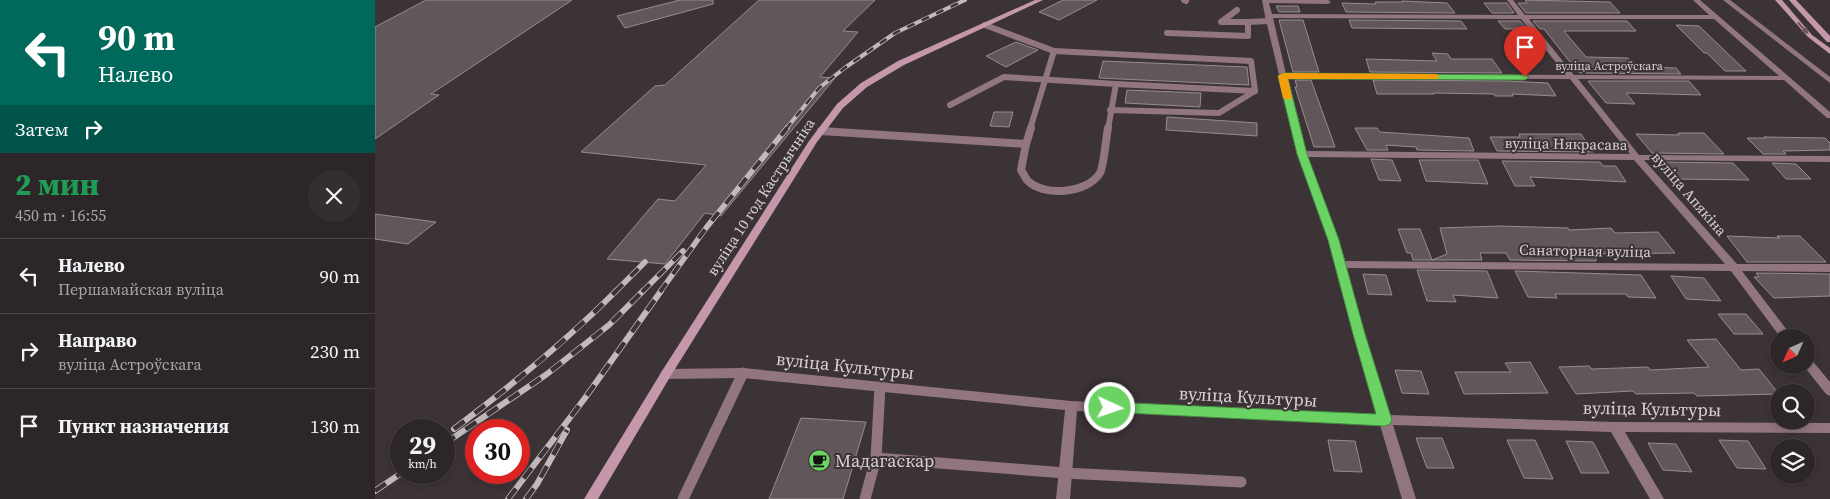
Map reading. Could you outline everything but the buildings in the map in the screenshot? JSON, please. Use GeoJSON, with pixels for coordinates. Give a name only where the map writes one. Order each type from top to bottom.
{"type":"FeatureCollection","features":[{"type":"Feature","properties":{"kind":"street","name":"вуліца 10 год Кастрычніка"},"geometry":{"type":"LineString","coordinates":[[591,499],[665,374],[821,131],[840,106],[865,85],[901,63],[1040,0]]}},
{"type":"Feature","properties":{"kind":"street","name":"вуліца Апякіна"},"geometry":{"type":"LineString","coordinates":[[1510,0],[1638,159],[1733,267],[1781,329]]}},
{"type":"Feature","properties":{"kind":"street"},"geometry":{"type":"LineString","coordinates":[[1696,0],[1830,116]]}},
{"type":"Feature","properties":{"kind":"street"},"geometry":{"type":"LineString","coordinates":[[1726,0],[1830,81]]}},
{"type":"Feature","properties":{"kind":"street"},"geometry":{"type":"LineString","coordinates":[[1778,0],[1810,36],[1830,52]]}},
{"type":"Feature","properties":{"kind":"street"},"geometry":{"type":"LineString","coordinates":[[1792,0],[1830,40]]}},
{"type":"Feature","properties":{"kind":"street"},"geometry":{"type":"LineString","coordinates":[[1328,2],[1265,1],[1302,154],[1334,240],[1409,499]]}},
{"type":"Feature","properties":{"kind":"street"},"geometry":{"type":"LineString","coordinates":[[1269,18],[1522,15],[1717,17]]}},
{"type":"Feature","properties":{"kind":"street","name":"вуліца Астроўскага"},"geometry":{"type":"LineString","coordinates":[[1283,76],[1785,78]]}},
{"type":"Feature","properties":{"kind":"street","name":"вуліца Някрасава"},"geometry":{"type":"LineString","coordinates":[[1302,154],[1638,159],[1830,159]]}},
{"type":"Feature","properties":{"kind":"street","name":"Санаторная вуліца"},"geometry":{"type":"LineString","coordinates":[[1340,264],[1830,268]]}},
{"type":"Feature","properties":{"kind":"street"},"geometry":{"type":"LineString","coordinates":[[1815,372],[1830,391]]}},
{"type":"Feature","properties":{"kind":"street","name":"вуліца Культуры"},"geometry":{"type":"LineString","coordinates":[[665,374],[743,373],[1071,406],[1385,420],[1615,427],[1830,428]]}},
{"type":"Feature","properties":{"kind":"street"},"geometry":{"type":"LineString","coordinates":[[1063,499],[1071,406]]}},
{"type":"Feature","properties":{"kind":"street"},"geometry":{"type":"LineString","coordinates":[[1615,427],[1657,499]]}},
{"type":"Feature","properties":{"kind":"lane"},"geometry":{"type":"LineString","coordinates":[[1237,10],[1221,22],[1249,22],[1269,18]]}},
{"type":"Feature","properties":{"kind":"lane"},"geometry":{"type":"LineString","coordinates":[[1167,33],[1249,36],[1249,22]]}},
{"type":"Feature","properties":{"kind":"lane"},"geometry":{"type":"LineString","coordinates":[[985,25],[1054,51],[1251,61],[1255,91]]}},
{"type":"Feature","properties":{"kind":"lane"},"geometry":{"type":"LineString","coordinates":[[1054,51],[1025,144],[1021,170],[1027,181],[1044,188],[1067,192],[1087,185],[1100,173],[1116,84]]}},
{"type":"Feature","properties":{"kind":"lane"},"geometry":{"type":"LineString","coordinates":[[950,104],[1004,77],[1255,91]]}},
{"type":"Feature","properties":{"kind":"lane"},"geometry":{"type":"LineString","coordinates":[[1110,110],[1219,113],[1255,91]]}},
{"type":"Feature","properties":{"kind":"lane"},"geometry":{"type":"LineString","coordinates":[[821,131],[1025,144]]}},
{"type":"Feature","properties":{"kind":"lane"},"geometry":{"type":"LineString","coordinates":[[683,499],[743,373]]}},
{"type":"Feature","properties":{"kind":"lane"},"geometry":{"type":"LineString","coordinates":[[865,499],[876,458],[880,387]]}},
{"type":"Feature","properties":{"kind":"lane"},"geometry":{"type":"LineString","coordinates":[[876,458],[1065,472],[1241,482]]}},
{"type":"Feature","properties":{"kind":"railway"},"geometry":{"type":"LineString","coordinates":[[786,129],[819,88],[846,67],[895,33],[965,0]]}},
{"type":"Feature","properties":{"kind":"railway"},"geometry":{"type":"LineString","coordinates":[[660,292],[706,228],[787,128]]}},
{"type":"Feature","properties":{"kind":"railway"},"geometry":{"type":"LineString","coordinates":[[455,437],[547,374],[609,325],[683,251]]}},
{"type":"Feature","properties":{"kind":"railway"},"geometry":{"type":"LineString","coordinates":[[616,291],[645,262]]}},
{"type":"Feature","properties":{"kind":"railway"},"geometry":{"type":"LineString","coordinates":[[455,428],[537,363],[616,291]]}},
{"type":"Feature","properties":{"kind":"railway"},"geometry":{"type":"LineString","coordinates":[[508,499],[585,398],[661,291]]}},
{"type":"Feature","properties":{"kind":"railway"},"geometry":{"type":"LineString","coordinates":[[526,499],[537,484],[567,430]]}},
{"type":"Feature","properties":{"kind":"railway"},"geometry":{"type":"LineString","coordinates":[[375,491],[390,481]]}},
{"type":"Feature","properties":{"kind":"slow traffic"},"geometry":{"type":"LineString","coordinates":[[1288,98],[1283,76],[1436,77]]}},
{"type":"Feature","properties":{"kind":"place","name":"Мадагаскар"},"geometry":{"type":"Point","coordinates":[819,461]}},
{"type":"Feature","properties":{"kind":"route"},"geometry":{"type":"LineString","coordinates":[[1110,408],[1385,420],[1359,334],[1334,240],[1302,154],[1283,76],[1525,77]]}}]}
